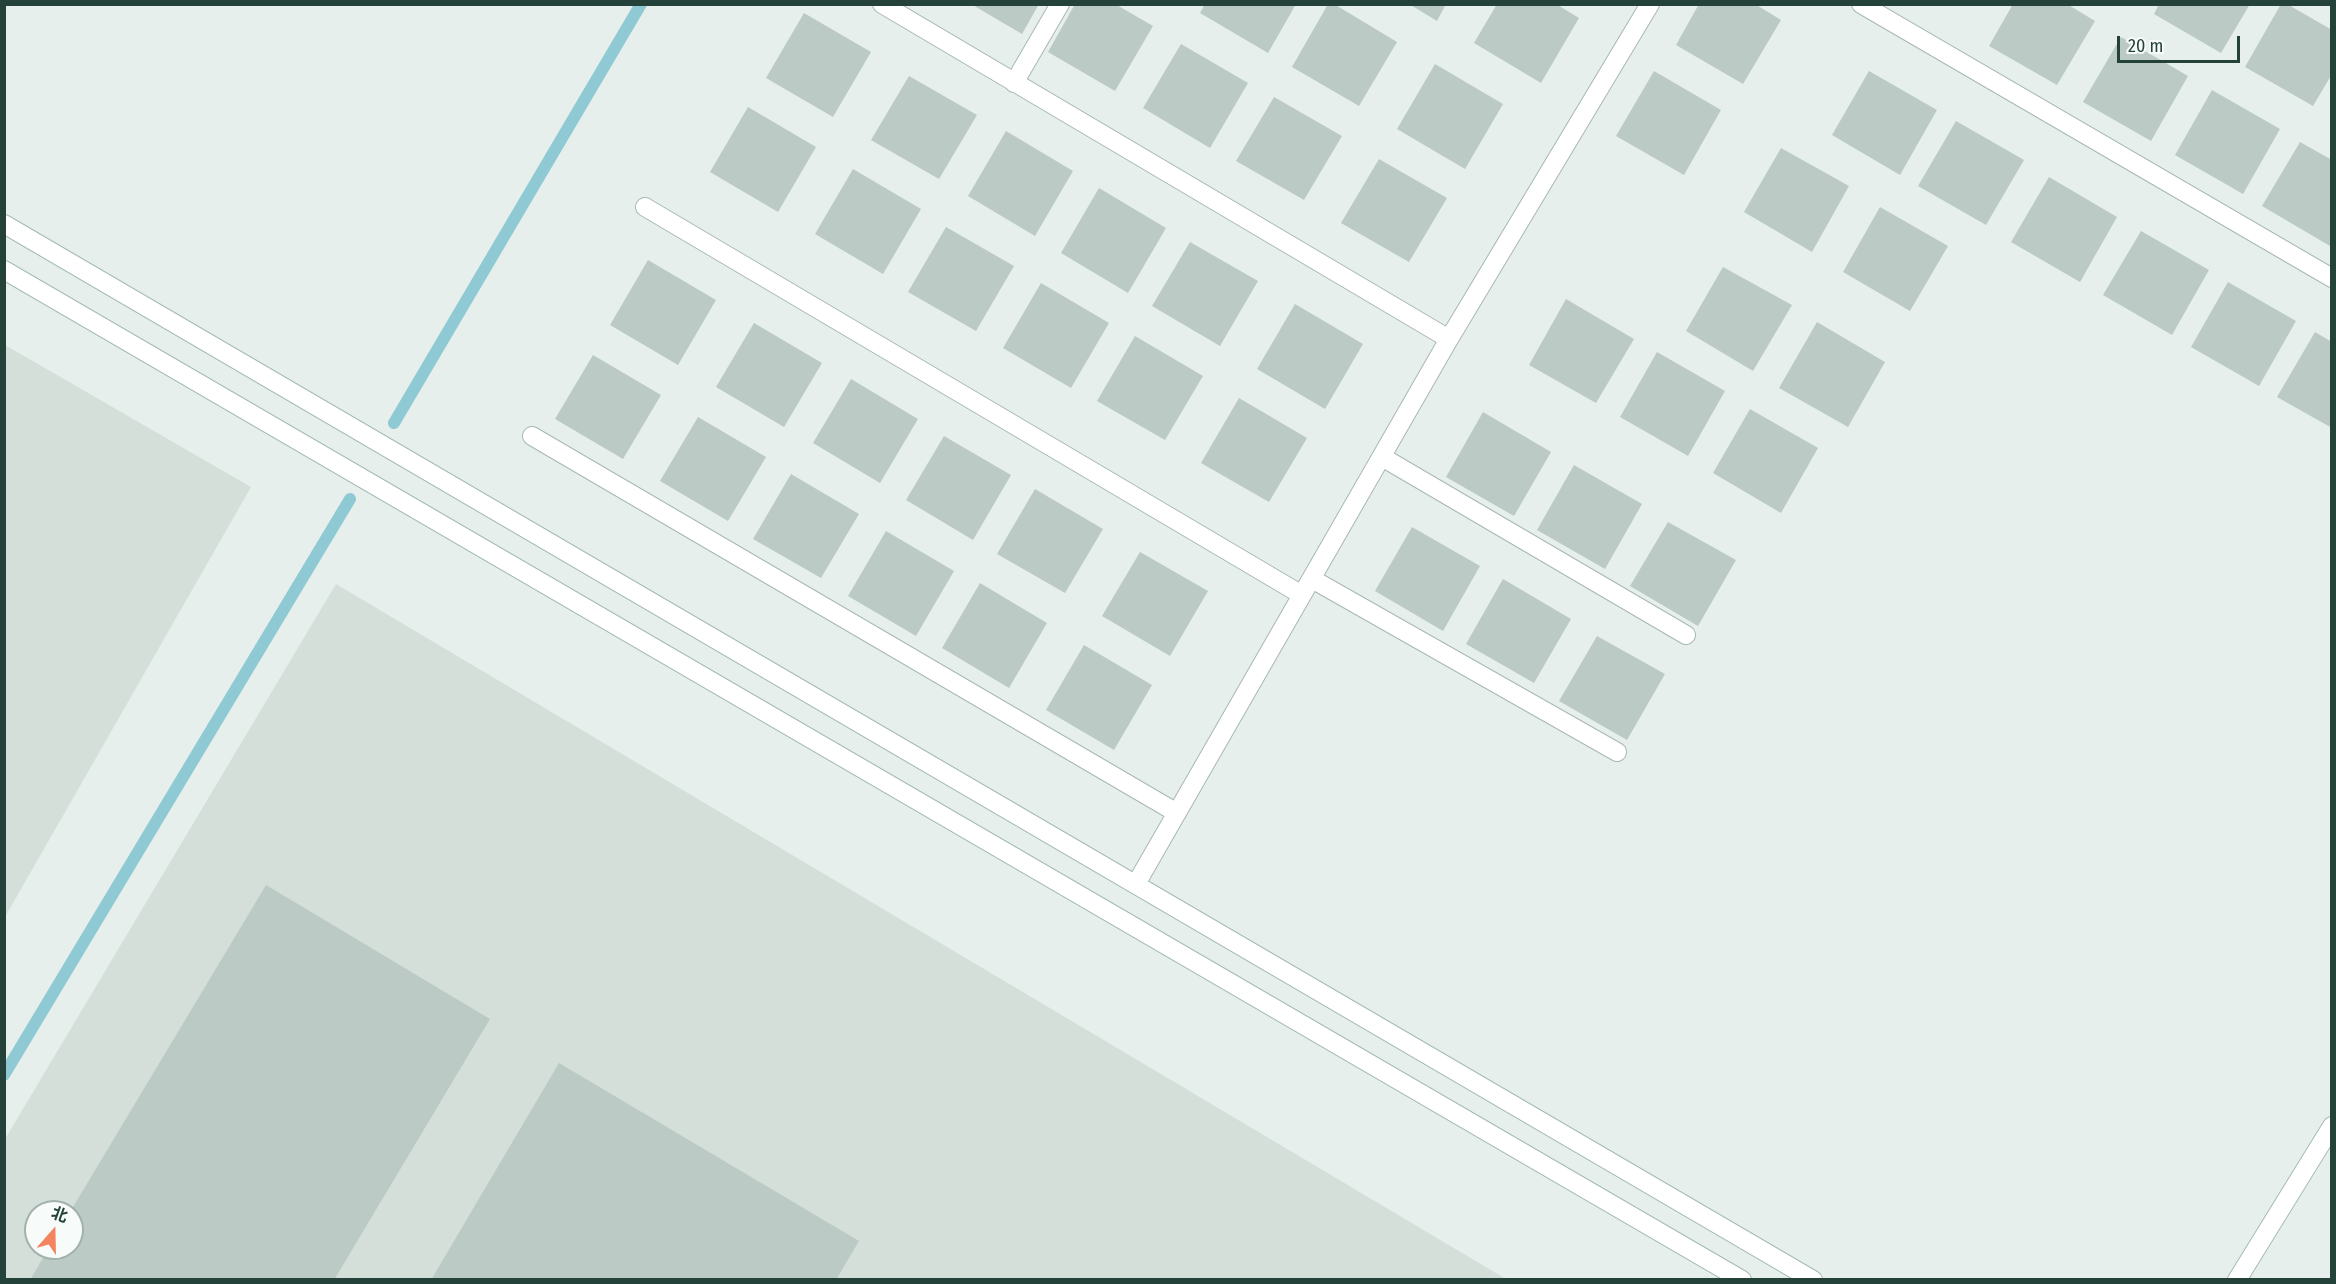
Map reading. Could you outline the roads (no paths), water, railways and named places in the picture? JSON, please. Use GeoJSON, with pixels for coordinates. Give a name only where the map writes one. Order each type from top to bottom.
{"type":"FeatureCollection","features":[{"type":"Feature","properties":{"kind":"street"},"geometry":{"type":"LineString","coordinates":[[882,4],[1449,339]]}},
{"type":"Feature","properties":{"kind":"street"},"geometry":{"type":"LineString","coordinates":[[1014,83],[1060,4]]}},
{"type":"Feature","properties":{"kind":"street"},"geometry":{"type":"LineString","coordinates":[[1136,884],[1449,339],[1650,4]]}},
{"type":"Feature","properties":{"kind":"street"},"geometry":{"type":"LineString","coordinates":[[1861,4],[2331,278]]}},
{"type":"Feature","properties":{"kind":"street"},"geometry":{"type":"LineString","coordinates":[[645,207],[1302,595]]}},
{"type":"Feature","properties":{"kind":"street"},"geometry":{"type":"LineString","coordinates":[[4,224],[1813,1280]]}},
{"type":"Feature","properties":{"kind":"street"},"geometry":{"type":"LineString","coordinates":[[4,270],[1742,1280]]}},
{"type":"Feature","properties":{"kind":"street"},"geometry":{"type":"LineString","coordinates":[[532,436],[1177,813]]}},
{"type":"Feature","properties":{"kind":"street"},"geometry":{"type":"LineString","coordinates":[[1382,457],[1686,635]]}},
{"type":"Feature","properties":{"kind":"street"},"geometry":{"type":"LineString","coordinates":[[1312,579],[1617,752]]}},
{"type":"Feature","properties":{"kind":"street"},"geometry":{"type":"LineString","coordinates":[[2237,1280],[2331,1126]]}},
{"type":"Feature","properties":{"kind":"waterway"},"geometry":{"type":"LineString","coordinates":[[394,423],[641,4]]}},
{"type":"Feature","properties":{"kind":"waterway"},"geometry":{"type":"LineString","coordinates":[[4,1075],[350,499]]}}]}
